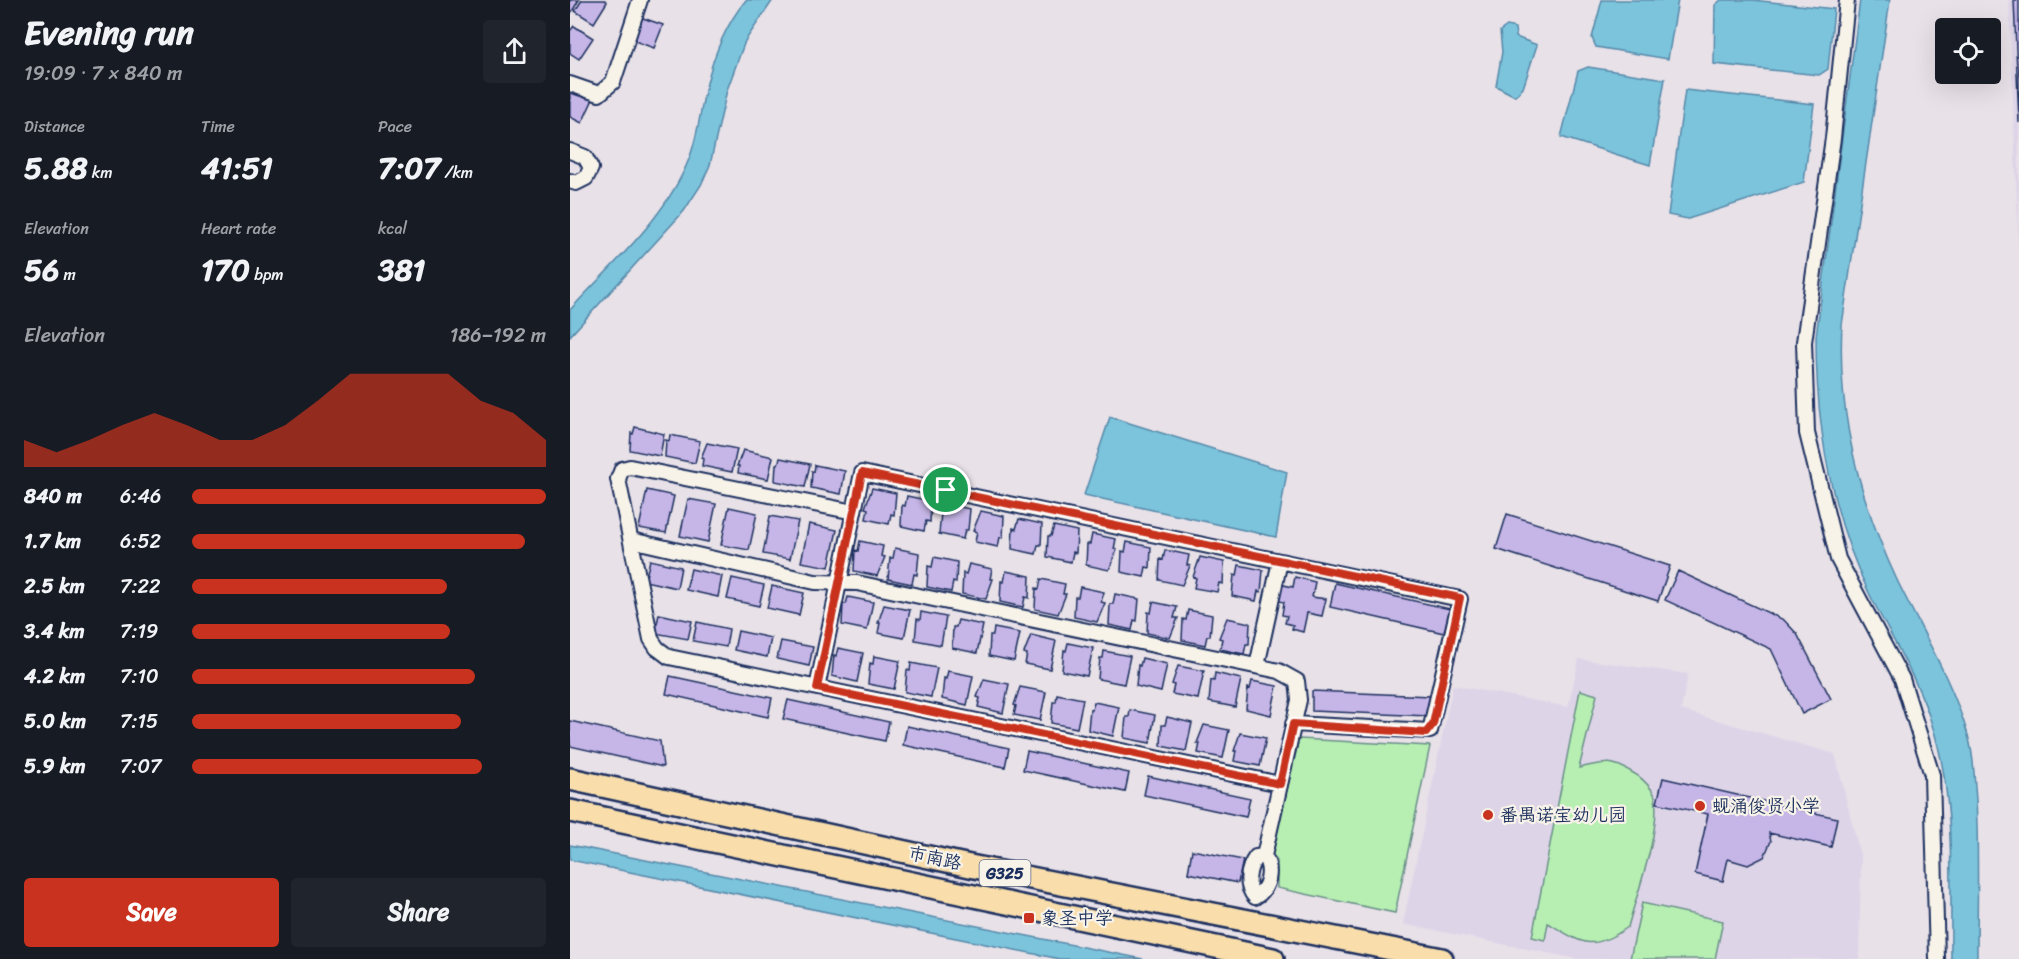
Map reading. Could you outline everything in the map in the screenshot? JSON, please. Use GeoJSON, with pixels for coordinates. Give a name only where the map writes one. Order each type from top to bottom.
{"type":"FeatureCollection","features":[{"type":"Feature","properties":{"kind":"highway","name":"市南路"},"geometry":{"type":"LineString","coordinates":[[570,779],[970,866],[1442,959]]}},
{"type":"Feature","properties":{"kind":"highway","name":"市南路"},"geometry":{"type":"LineString","coordinates":[[570,811],[1273,959]]}},
{"type":"Feature","properties":{"kind":"street"},"geometry":{"type":"LineString","coordinates":[[570,84],[599,94],[614,82],[640,0]]}},
{"type":"Feature","properties":{"kind":"street"},"geometry":{"type":"LineString","coordinates":[[1847,0],[1833,138],[1804,342],[1806,433],[1838,559],[1902,679],[1932,775],[1937,959]]}},
{"type":"Feature","properties":{"kind":"street"},"geometry":{"type":"LineString","coordinates":[[570,151],[585,157],[591,168],[582,181],[570,182]]}},
{"type":"Feature","properties":{"kind":"street"},"geometry":{"type":"LineString","coordinates":[[854,512],[630,467],[622,469],[618,479],[651,639],[664,654],[1280,784]]}},
{"type":"Feature","properties":{"kind":"street"},"geometry":{"type":"LineString","coordinates":[[817,688],[862,473],[1460,598],[1430,732],[1293,724]]}},
{"type":"Feature","properties":{"kind":"street"},"geometry":{"type":"LineString","coordinates":[[631,540],[815,582],[857,583],[1257,666],[1279,671],[1297,681],[1299,700],[1264,856],[1269,867],[1268,884],[1254,897],[1250,921]]}},
{"type":"Feature","properties":{"kind":"street"},"geometry":{"type":"LineString","coordinates":[[1257,666],[1280,561]]}},
{"type":"Feature","properties":{"kind":"street"},"geometry":{"type":"LineString","coordinates":[[1254,897],[1250,891],[1249,872],[1256,857],[1264,856]]}},
{"type":"Feature","properties":{"kind":"shaded area"},"geometry":{"type":"Polygon","coordinates":[[[2009,0],[2019,0],[2019,253],[2009,0]]]}},
{"type":"Feature","properties":{"kind":"shaded area","name":"蚬涌俊贤小学"},"geometry":{"type":"Polygon","coordinates":[[[1579,659],[1688,674],[1681,710],[1835,754],[1861,859],[1859,959],[1577,959],[1403,924],[1453,685],[1568,707],[1579,659]]]}},
{"type":"Feature","properties":{"kind":"green space"},"geometry":{"type":"Polygon","coordinates":[[[1580,690],[1597,695],[1579,768],[1608,763],[1627,769],[1641,778],[1652,791],[1656,811],[1651,844],[1628,927],[1616,935],[1596,942],[1579,940],[1548,923],[1545,940],[1532,937],[1580,690]]]}},
{"type":"Feature","properties":{"kind":"green space"},"geometry":{"type":"Polygon","coordinates":[[[1299,739],[1430,746],[1395,913],[1277,888],[1277,861],[1272,854],[1299,739]]]}},
{"type":"Feature","properties":{"kind":"green space"},"geometry":{"type":"Polygon","coordinates":[[[1642,903],[1723,921],[1715,959],[1630,959],[1642,903]]]}},
{"type":"Feature","properties":{"kind":"water"},"geometry":{"type":"Polygon","coordinates":[[[746,0],[773,0],[745,41],[727,90],[710,165],[701,185],[684,211],[570,336],[570,310],[637,239],[667,201],[679,181],[692,150],[716,53],[726,30],[746,0]]]}},
{"type":"Feature","properties":{"kind":"water"},"geometry":{"type":"Polygon","coordinates":[[[1602,0],[1678,0],[1668,59],[1596,47],[1592,38],[1602,0]]]}},
{"type":"Feature","properties":{"kind":"water"},"geometry":{"type":"Polygon","coordinates":[[[1721,0],[1752,0],[1834,9],[1828,69],[1819,75],[1714,64],[1715,5],[1721,0]]]}},
{"type":"Feature","properties":{"kind":"water"},"geometry":{"type":"Polygon","coordinates":[[[1860,0],[1890,0],[1842,325],[1841,358],[1847,424],[1853,456],[1872,519],[1897,580],[1953,692],[1969,740],[1977,820],[1977,959],[1951,959],[1949,814],[1940,756],[1933,728],[1920,693],[1869,593],[1844,532],[1822,436],[1816,337],[1860,0]]]}},
{"type":"Feature","properties":{"kind":"water"},"geometry":{"type":"Polygon","coordinates":[[[1507,26],[1515,28],[1516,37],[1537,45],[1523,88],[1515,96],[1496,86],[1502,52],[1500,31],[1507,26]]]}},
{"type":"Feature","properties":{"kind":"water"},"geometry":{"type":"Polygon","coordinates":[[[1588,67],[1665,79],[1650,165],[1561,137],[1578,71],[1588,67]]]}},
{"type":"Feature","properties":{"kind":"water"},"geometry":{"type":"Polygon","coordinates":[[[1685,90],[1814,104],[1804,182],[1688,219],[1668,215],[1685,90]]]}},
{"type":"Feature","properties":{"kind":"water"},"geometry":{"type":"Polygon","coordinates":[[[1110,417],[1287,472],[1276,537],[1084,495],[1110,417]]]}},
{"type":"Feature","properties":{"kind":"water"},"geometry":{"type":"Polygon","coordinates":[[[570,845],[1143,959],[1060,959],[570,860],[570,845]]]}},
{"type":"Feature","properties":{"kind":"building"},"geometry":{"type":"Polygon","coordinates":[[[570,0],[579,0],[571,13],[570,12],[570,0]]]}},
{"type":"Feature","properties":{"kind":"building"},"geometry":{"type":"Polygon","coordinates":[[[582,0],[605,0],[607,2],[594,23],[575,11],[582,0]]]}},
{"type":"Feature","properties":{"kind":"building"},"geometry":{"type":"Polygon","coordinates":[[[2014,0],[2019,0],[2019,123],[2014,0]]]}},
{"type":"Feature","properties":{"kind":"building"},"geometry":{"type":"Polygon","coordinates":[[[640,17],[663,25],[654,48],[632,40],[640,17]]]}},
{"type":"Feature","properties":{"kind":"building"},"geometry":{"type":"Polygon","coordinates":[[[574,26],[593,38],[579,59],[570,53],[570,31],[574,26]]]}},
{"type":"Feature","properties":{"kind":"building"},"geometry":{"type":"Polygon","coordinates":[[[570,88],[593,99],[582,123],[570,117],[570,88]]]}},
{"type":"Feature","properties":{"kind":"building"},"geometry":{"type":"Polygon","coordinates":[[[635,427],[664,434],[660,456],[630,450],[631,433],[633,434],[635,427]]]}},
{"type":"Feature","properties":{"kind":"building"},"geometry":{"type":"Polygon","coordinates":[[[670,435],[700,441],[695,463],[665,457],[666,440],[669,441],[670,435]]]}},
{"type":"Feature","properties":{"kind":"building"},"geometry":{"type":"Polygon","coordinates":[[[707,443],[737,449],[732,472],[702,466],[703,459],[701,458],[707,443]]]}},
{"type":"Feature","properties":{"kind":"building"},"geometry":{"type":"Polygon","coordinates":[[[743,450],[773,457],[768,479],[738,473],[739,466],[737,466],[743,450]]]}},
{"type":"Feature","properties":{"kind":"building"},"geometry":{"type":"Polygon","coordinates":[[[780,458],[810,464],[805,487],[775,481],[776,464],[780,458]]]}},
{"type":"Feature","properties":{"kind":"building"},"geometry":{"type":"Polygon","coordinates":[[[815,465],[845,471],[841,494],[811,488],[812,471],[814,472],[815,465]]]}},
{"type":"Feature","properties":{"kind":"building"},"geometry":{"type":"Polygon","coordinates":[[[872,488],[896,493],[894,515],[891,514],[889,524],[866,519],[868,509],[865,508],[872,488]]]}},
{"type":"Feature","properties":{"kind":"building"},"geometry":{"type":"Polygon","coordinates":[[[647,490],[674,496],[666,533],[639,528],[647,490]]]}},
{"type":"Feature","properties":{"kind":"building"},"geometry":{"type":"Polygon","coordinates":[[[907,496],[931,501],[930,522],[926,521],[924,531],[901,526],[902,505],[905,506],[907,496]]]}},
{"type":"Feature","properties":{"kind":"building"},"geometry":{"type":"Polygon","coordinates":[[[688,499],[716,504],[708,542],[680,536],[688,499]]]}},
{"type":"Feature","properties":{"kind":"building"},"geometry":{"type":"Polygon","coordinates":[[[946,504],[970,509],[968,530],[965,530],[963,539],[939,534],[941,513],[944,514],[946,504]]]}},
{"type":"Feature","properties":{"kind":"building"},"geometry":{"type":"Polygon","coordinates":[[[729,507],[757,513],[749,550],[721,545],[729,507]]]}},
{"type":"Feature","properties":{"kind":"building"},"geometry":{"type":"Polygon","coordinates":[[[981,511],[1004,516],[1003,538],[1000,537],[998,547],[975,542],[977,532],[973,531],[981,511]]]}},
{"type":"Feature","properties":{"kind":"building"},"geometry":{"type":"Polygon","coordinates":[[[1507,514],[1670,566],[1658,601],[1496,549],[1507,514]]]}},
{"type":"Feature","properties":{"kind":"building"},"geometry":{"type":"Polygon","coordinates":[[[770,516],[798,521],[790,559],[763,554],[770,516]]]}},
{"type":"Feature","properties":{"kind":"building"},"geometry":{"type":"Polygon","coordinates":[[[1019,519],[1042,524],[1041,545],[1038,545],[1036,554],[1012,549],[1013,528],[1016,529],[1019,519]]]}},
{"type":"Feature","properties":{"kind":"building"},"geometry":{"type":"Polygon","coordinates":[[[809,524],[837,530],[829,567],[801,562],[809,524]]]}},
{"type":"Feature","properties":{"kind":"building"},"geometry":{"type":"Polygon","coordinates":[[[1054,526],[1077,531],[1076,553],[1073,552],[1071,562],[1047,557],[1048,536],[1051,536],[1054,526]]]}},
{"type":"Feature","properties":{"kind":"building"},"geometry":{"type":"Polygon","coordinates":[[[1092,534],[1116,539],[1114,549],[1117,550],[1109,570],[1086,565],[1087,544],[1090,544],[1092,534]]]}},
{"type":"Feature","properties":{"kind":"building"},"geometry":{"type":"Polygon","coordinates":[[[860,541],[883,546],[881,556],[885,557],[877,576],[854,571],[855,550],[858,551],[860,541]]]}},
{"type":"Feature","properties":{"kind":"building"},"geometry":{"type":"Polygon","coordinates":[[[1127,542],[1151,547],[1150,568],[1146,567],[1144,577],[1121,572],[1122,551],[1125,552],[1127,542]]]}},
{"type":"Feature","properties":{"kind":"building"},"geometry":{"type":"Polygon","coordinates":[[[895,548],[919,553],[917,575],[914,574],[912,584],[888,579],[890,558],[893,558],[895,548]]]}},
{"type":"Feature","properties":{"kind":"building"},"geometry":{"type":"Polygon","coordinates":[[[1165,550],[1189,555],[1187,565],[1190,566],[1182,585],[1159,580],[1160,559],[1163,560],[1165,550]]]}},
{"type":"Feature","properties":{"kind":"building"},"geometry":{"type":"Polygon","coordinates":[[[934,557],[957,562],[956,583],[953,582],[951,592],[927,587],[928,566],[932,567],[934,557]]]}},
{"type":"Feature","properties":{"kind":"building"},"geometry":{"type":"Polygon","coordinates":[[[1200,557],[1224,562],[1223,584],[1219,583],[1217,592],[1194,588],[1196,578],[1193,577],[1200,557]]]}},
{"type":"Feature","properties":{"kind":"building"},"geometry":{"type":"Polygon","coordinates":[[[650,560],[681,567],[677,588],[645,581],[650,560]]]}},
{"type":"Feature","properties":{"kind":"building"},"geometry":{"type":"Polygon","coordinates":[[[969,564],[992,569],[990,579],[993,579],[986,599],[962,594],[963,573],[966,574],[969,564]]]}},
{"type":"Feature","properties":{"kind":"building"},"geometry":{"type":"Polygon","coordinates":[[[1239,565],[1263,570],[1261,592],[1258,591],[1256,601],[1232,596],[1234,575],[1237,576],[1239,565]]]}},
{"type":"Feature","properties":{"kind":"building"},"geometry":{"type":"Polygon","coordinates":[[[691,569],[722,576],[718,597],[686,590],[691,569]]]}},
{"type":"Feature","properties":{"kind":"building"},"geometry":{"type":"Polygon","coordinates":[[[1006,571],[1030,576],[1029,598],[1025,597],[1023,607],[1000,602],[1001,581],[1004,582],[1006,571]]]}},
{"type":"Feature","properties":{"kind":"building"},"geometry":{"type":"Polygon","coordinates":[[[1678,571],[1784,620],[1797,634],[1831,699],[1802,714],[1771,649],[1665,600],[1678,571]]]}},
{"type":"Feature","properties":{"kind":"building"},"geometry":{"type":"Polygon","coordinates":[[[1295,577],[1315,582],[1312,597],[1326,599],[1322,616],[1307,613],[1303,632],[1292,629],[1293,625],[1285,623],[1287,616],[1282,615],[1284,602],[1275,600],[1279,584],[1293,587],[1295,577]]]}},
{"type":"Feature","properties":{"kind":"building"},"geometry":{"type":"Polygon","coordinates":[[[732,578],[764,585],[759,606],[727,599],[732,578]]]}},
{"type":"Feature","properties":{"kind":"building"},"geometry":{"type":"Polygon","coordinates":[[[1041,579],[1065,584],[1063,594],[1066,594],[1058,614],[1035,609],[1036,588],[1039,589],[1041,579]]]}},
{"type":"Feature","properties":{"kind":"building"},"geometry":{"type":"Polygon","coordinates":[[[1335,583],[1450,609],[1444,633],[1330,607],[1335,583]]]}},
{"type":"Feature","properties":{"kind":"building"},"geometry":{"type":"Polygon","coordinates":[[[772,586],[804,593],[799,615],[767,608],[772,586]]]}},
{"type":"Feature","properties":{"kind":"building"},"geometry":{"type":"Polygon","coordinates":[[[1080,587],[1104,592],[1101,602],[1105,603],[1097,622],[1074,617],[1075,597],[1078,597],[1080,587]]]}},
{"type":"Feature","properties":{"kind":"building"},"geometry":{"type":"Polygon","coordinates":[[[1115,594],[1139,599],[1137,621],[1134,620],[1132,630],[1109,625],[1110,604],[1113,604],[1115,594]]]}},
{"type":"Feature","properties":{"kind":"building"},"geometry":{"type":"Polygon","coordinates":[[[848,597],[873,602],[867,630],[842,625],[843,604],[846,604],[848,597]]]}},
{"type":"Feature","properties":{"kind":"building"},"geometry":{"type":"Polygon","coordinates":[[[1153,602],[1177,607],[1174,618],[1178,618],[1170,638],[1147,633],[1148,612],[1151,613],[1153,602]]]}},
{"type":"Feature","properties":{"kind":"building"},"geometry":{"type":"Polygon","coordinates":[[[884,605],[910,610],[904,638],[878,633],[880,623],[878,623],[884,605]]]}},
{"type":"Feature","properties":{"kind":"building"},"geometry":{"type":"Polygon","coordinates":[[[1188,610],[1212,615],[1210,636],[1207,636],[1205,645],[1182,640],[1183,619],[1186,620],[1188,610]]]}},
{"type":"Feature","properties":{"kind":"building"},"geometry":{"type":"Polygon","coordinates":[[[921,612],[946,617],[941,645],[915,640],[917,619],[920,620],[921,612]]]}},
{"type":"Feature","properties":{"kind":"building"},"geometry":{"type":"Polygon","coordinates":[[[659,614],[692,621],[688,639],[655,633],[659,614]]]}},
{"type":"Feature","properties":{"kind":"building"},"geometry":{"type":"Polygon","coordinates":[[[1227,618],[1250,623],[1249,644],[1246,644],[1244,654],[1220,649],[1222,639],[1219,638],[1227,618]]]}},
{"type":"Feature","properties":{"kind":"building"},"geometry":{"type":"Polygon","coordinates":[[[958,620],[983,625],[977,653],[952,648],[953,627],[956,627],[958,620]]]}},
{"type":"Feature","properties":{"kind":"building"},"geometry":{"type":"Polygon","coordinates":[[[697,622],[729,629],[726,647],[693,641],[697,622]]]}},
{"type":"Feature","properties":{"kind":"building"},"geometry":{"type":"Polygon","coordinates":[[[994,628],[1020,633],[1014,661],[989,656],[990,635],[993,635],[994,628]]]}},
{"type":"Feature","properties":{"kind":"building"},"geometry":{"type":"Polygon","coordinates":[[[738,631],[771,638],[767,657],[734,650],[738,631]]]}},
{"type":"Feature","properties":{"kind":"building"},"geometry":{"type":"Polygon","coordinates":[[[1031,635],[1056,641],[1050,669],[1025,664],[1027,654],[1024,653],[1031,635]]]}},
{"type":"Feature","properties":{"kind":"building"},"geometry":{"type":"Polygon","coordinates":[[[781,641],[813,647],[809,666],[777,659],[781,641]]]}},
{"type":"Feature","properties":{"kind":"building"},"geometry":{"type":"Polygon","coordinates":[[[1068,643],[1093,648],[1087,676],[1062,671],[1064,650],[1066,651],[1068,643]]]}},
{"type":"Feature","properties":{"kind":"building"},"geometry":{"type":"Polygon","coordinates":[[[838,648],[863,653],[857,682],[832,676],[834,655],[836,656],[838,648]]]}},
{"type":"Feature","properties":{"kind":"building"},"geometry":{"type":"Polygon","coordinates":[[[1104,651],[1130,656],[1124,684],[1098,679],[1100,658],[1103,658],[1104,651]]]}},
{"type":"Feature","properties":{"kind":"building"},"geometry":{"type":"Polygon","coordinates":[[[874,656],[900,661],[894,689],[868,684],[870,663],[873,664],[874,656]]]}},
{"type":"Feature","properties":{"kind":"building"},"geometry":{"type":"Polygon","coordinates":[[[1142,658],[1167,664],[1161,692],[1136,686],[1138,665],[1140,666],[1142,658]]]}},
{"type":"Feature","properties":{"kind":"building"},"geometry":{"type":"Polygon","coordinates":[[[911,663],[937,668],[931,697],[905,692],[907,670],[910,671],[911,663]]]}},
{"type":"Feature","properties":{"kind":"building"},"geometry":{"type":"Polygon","coordinates":[[[1178,666],[1204,671],[1198,699],[1172,694],[1174,685],[1172,684],[1178,666]]]}},
{"type":"Feature","properties":{"kind":"building"},"geometry":{"type":"Polygon","coordinates":[[[948,671],[973,676],[967,705],[942,699],[944,678],[946,679],[948,671]]]}},
{"type":"Feature","properties":{"kind":"building"},"geometry":{"type":"Polygon","coordinates":[[[1215,673],[1241,679],[1235,707],[1209,702],[1211,680],[1214,681],[1215,673]]]}},
{"type":"Feature","properties":{"kind":"building"},"geometry":{"type":"Polygon","coordinates":[[[670,676],[772,698],[768,717],[666,694],[670,676]]]}},
{"type":"Feature","properties":{"kind":"building"},"geometry":{"type":"Polygon","coordinates":[[[984,679],[1009,684],[1003,713],[978,707],[980,698],[977,697],[984,679]]]}},
{"type":"Feature","properties":{"kind":"building"},"geometry":{"type":"Polygon","coordinates":[[[1252,681],[1277,686],[1271,715],[1246,709],[1248,688],[1250,689],[1252,681]]]}},
{"type":"Feature","properties":{"kind":"building"},"geometry":{"type":"Polygon","coordinates":[[[1020,687],[1046,692],[1040,720],[1014,715],[1016,706],[1014,705],[1020,687]]]}},
{"type":"Feature","properties":{"kind":"building"},"geometry":{"type":"Polygon","coordinates":[[[1312,691],[1430,696],[1429,716],[1312,711],[1312,691]]]}},
{"type":"Feature","properties":{"kind":"building"},"geometry":{"type":"Polygon","coordinates":[[[1057,694],[1083,699],[1077,728],[1051,723],[1053,702],[1056,702],[1057,694]]]}},
{"type":"Feature","properties":{"kind":"building"},"geometry":{"type":"Polygon","coordinates":[[[788,700],[889,722],[885,741],[783,719],[788,700]]]}},
{"type":"Feature","properties":{"kind":"building"},"geometry":{"type":"Polygon","coordinates":[[[1094,702],[1119,707],[1113,736],[1088,730],[1090,709],[1092,710],[1094,702]]]}},
{"type":"Feature","properties":{"kind":"building"},"geometry":{"type":"Polygon","coordinates":[[[1130,710],[1155,715],[1150,743],[1124,738],[1126,717],[1129,717],[1130,710]]]}},
{"type":"Feature","properties":{"kind":"building"},"geometry":{"type":"Polygon","coordinates":[[[1167,717],[1192,723],[1186,751],[1161,746],[1162,725],[1165,725],[1167,717]]]}},
{"type":"Feature","properties":{"kind":"building"},"geometry":{"type":"Polygon","coordinates":[[[570,721],[660,741],[663,767],[570,746],[570,721]]]}},
{"type":"Feature","properties":{"kind":"building"},"geometry":{"type":"Polygon","coordinates":[[[1204,725],[1229,730],[1223,758],[1198,753],[1200,743],[1197,743],[1204,725]]]}},
{"type":"Feature","properties":{"kind":"building"},"geometry":{"type":"Polygon","coordinates":[[[907,726],[1009,748],[1005,767],[903,745],[907,726]]]}},
{"type":"Feature","properties":{"kind":"building"},"geometry":{"type":"Polygon","coordinates":[[[1240,733],[1266,738],[1260,766],[1234,761],[1236,751],[1234,751],[1240,733]]]}},
{"type":"Feature","properties":{"kind":"building"},"geometry":{"type":"Polygon","coordinates":[[[1027,751],[1129,773],[1125,792],[1023,770],[1027,751]]]}},
{"type":"Feature","properties":{"kind":"building"},"geometry":{"type":"Polygon","coordinates":[[[1148,776],[1250,798],[1246,817],[1144,795],[1148,776]]]}},
{"type":"Feature","properties":{"kind":"building"},"geometry":{"type":"Polygon","coordinates":[[[1663,778],[1837,818],[1831,847],[1769,833],[1771,841],[1764,857],[1748,865],[1728,859],[1723,881],[1695,874],[1708,814],[1657,803],[1663,778]]]}},
{"type":"Feature","properties":{"kind":"building"},"geometry":{"type":"Polygon","coordinates":[[[1192,850],[1243,860],[1238,883],[1188,873],[1192,850]]]}},
{"type":"Feature","properties":{"kind":"place","name":"蚬涌俊贤小学"},"geometry":{"type":"Point","coordinates":[1700,806]}},
{"type":"Feature","properties":{"kind":"place","name":"番禺诺宝幼儿园"},"geometry":{"type":"Point","coordinates":[1488,815]}},
{"type":"Feature","properties":{"kind":"place","name":"象圣中学"},"geometry":{"type":"Point","coordinates":[1029,918]}},
{"type":"Feature","properties":{"kind":"route"},"geometry":{"type":"LineString","coordinates":[[862,473],[946,490],[1460,598],[1430,732],[1293,724],[1280,784],[817,688],[862,473]]}}]}
